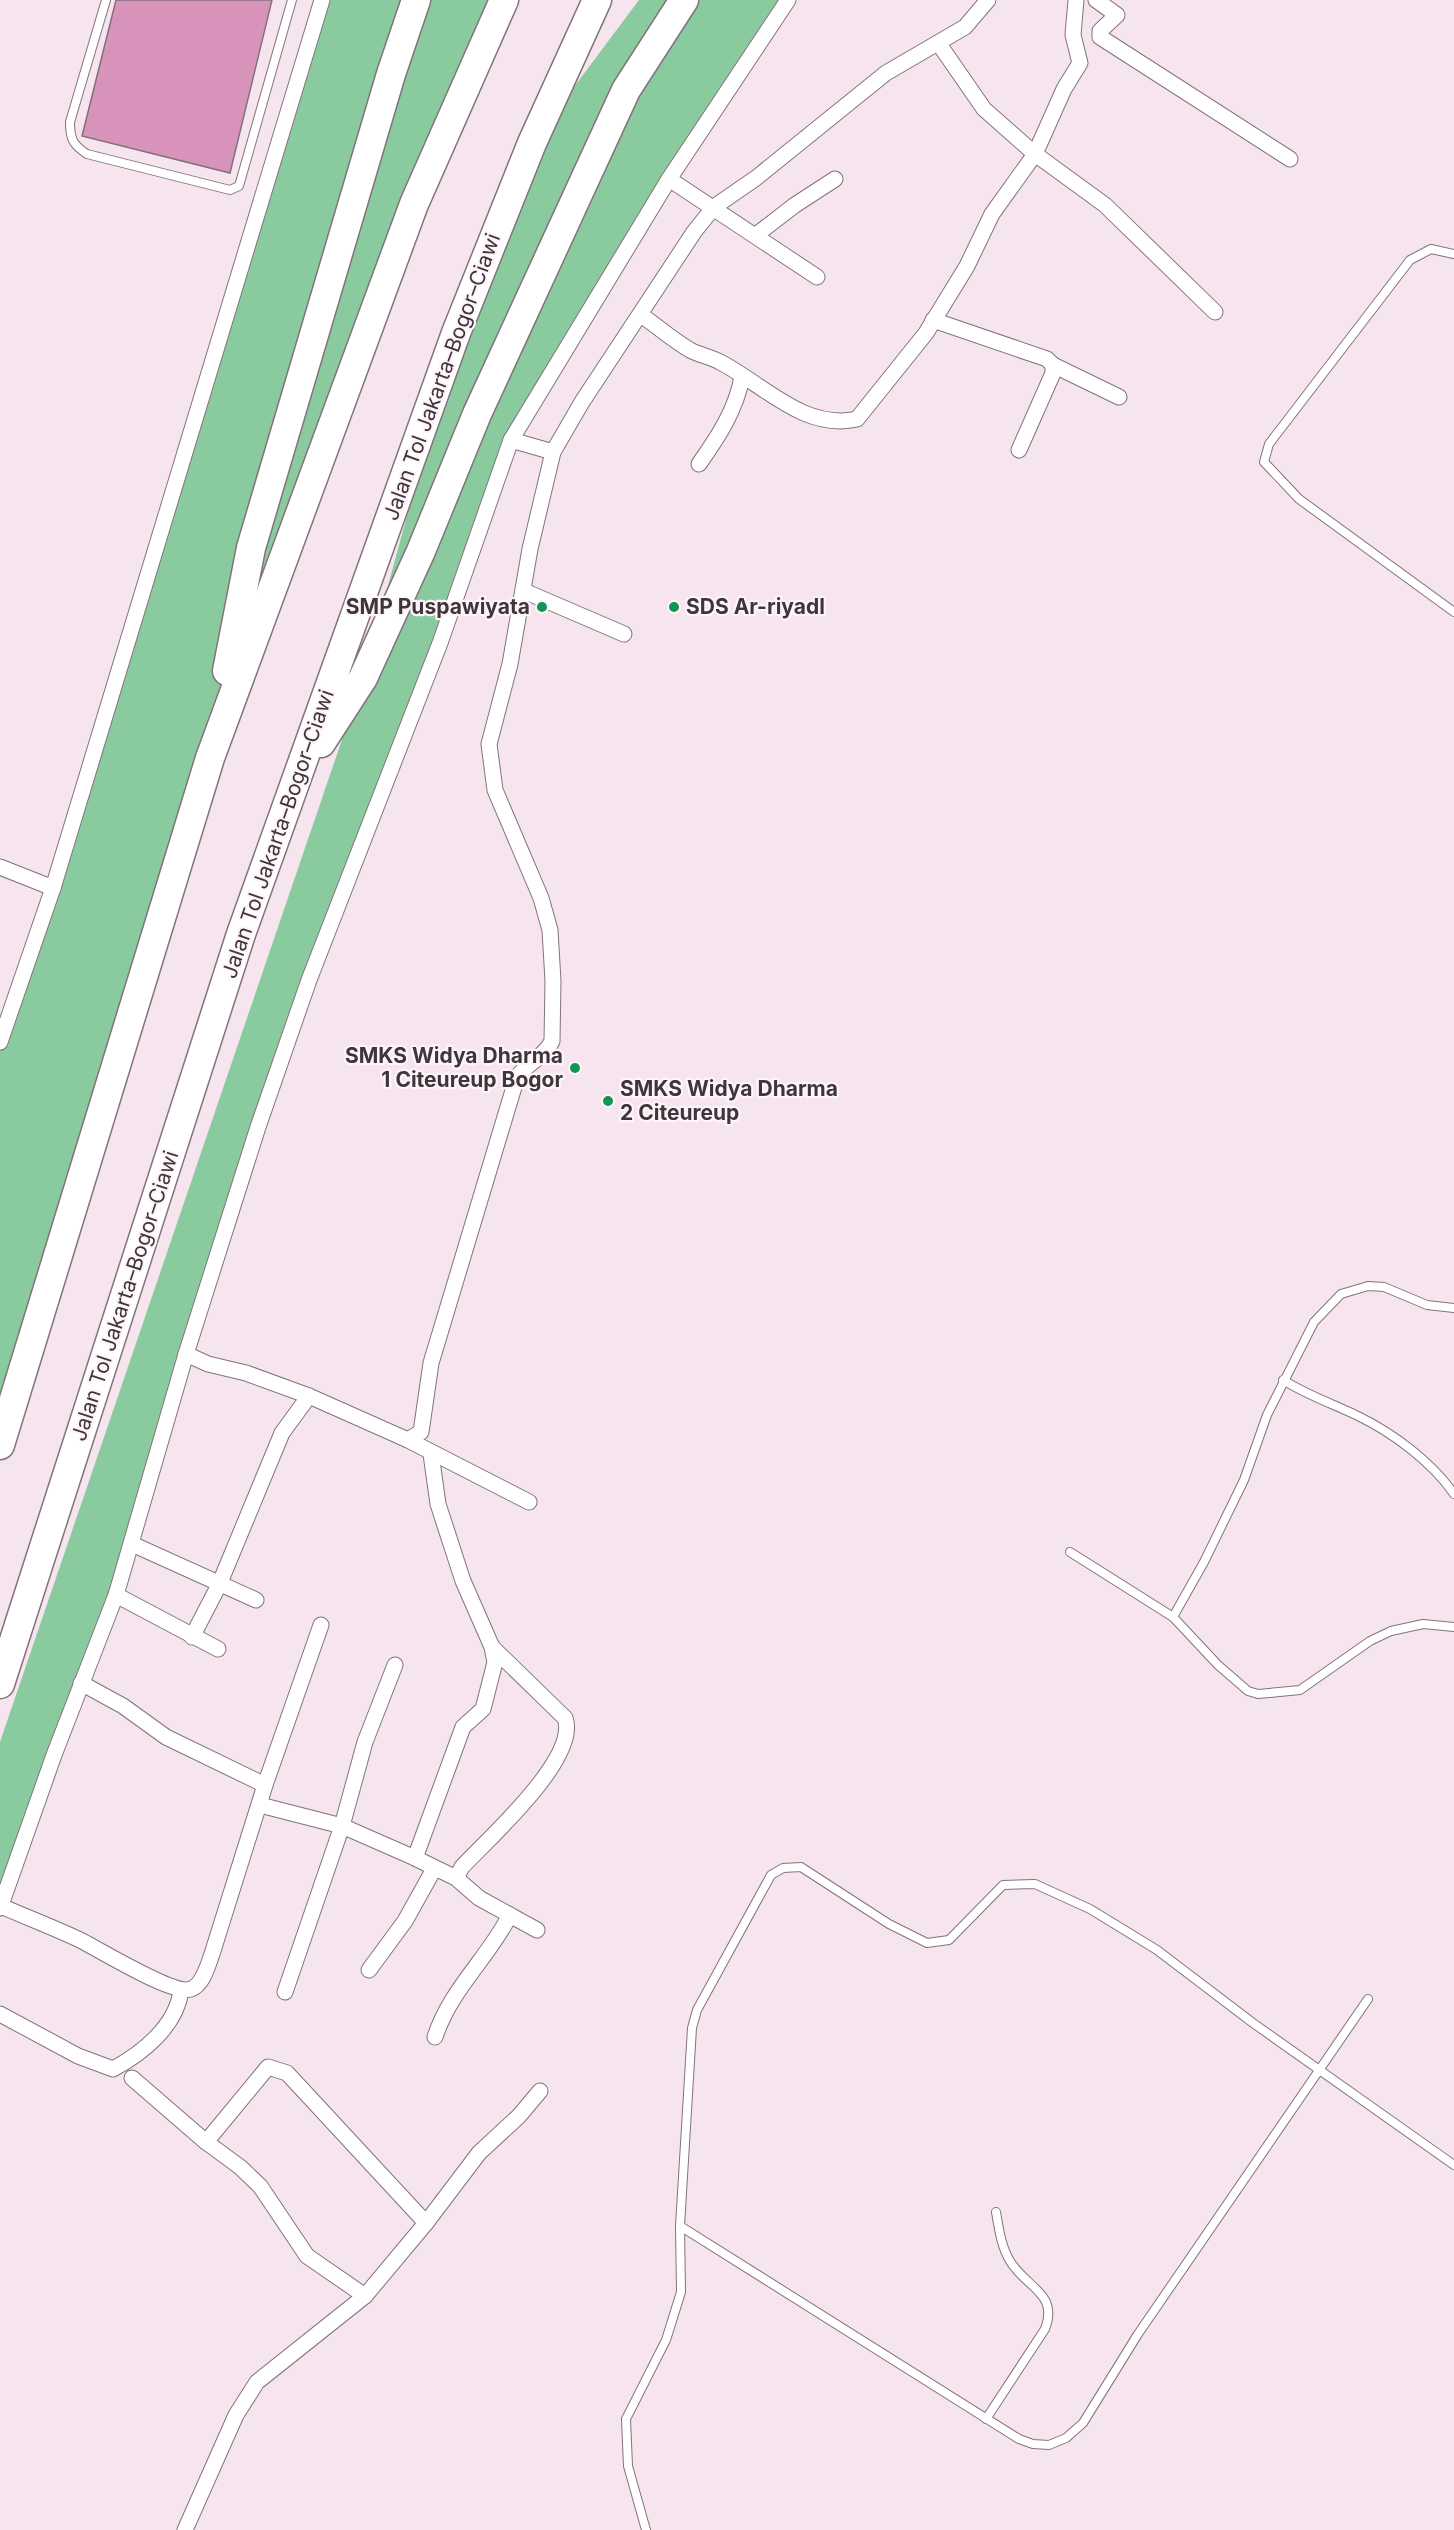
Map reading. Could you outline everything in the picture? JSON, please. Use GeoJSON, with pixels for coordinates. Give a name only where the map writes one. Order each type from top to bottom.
{"type":"FeatureCollection","features":[{"type":"Feature","properties":{"kind":"highway"},"geometry":{"type":"LineString","coordinates":[[210,759],[251,548],[388,85],[416,0]]}},
{"type":"Feature","properties":{"kind":"highway"},"geometry":{"type":"LineString","coordinates":[[0,1445],[210,759],[414,204],[504,0]]}},
{"type":"Feature","properties":{"kind":"highway","name":"Jalan Tol Jakarta–Bogor–Ciawi"},"geometry":{"type":"LineString","coordinates":[[0,1684],[241,934],[294,784],[458,327],[532,143],[597,0]]}},
{"type":"Feature","properties":{"kind":"highway"},"geometry":{"type":"LineString","coordinates":[[294,784],[363,678],[421,551],[477,414],[626,90],[684,0]]}},
{"type":"Feature","properties":{"kind":"street"},"geometry":{"type":"LineString","coordinates":[[0,1041],[53,888],[322,0]]}},
{"type":"Feature","properties":{"kind":"street"},"geometry":{"type":"LineString","coordinates":[[321,1624],[265,1785],[212,1954],[202,1980],[192,1989],[181,1991],[79,1940],[0,1907],[81,1683],[116,1595],[186,1354],[254,1139],[309,980],[440,643],[511,440],[669,179],[788,0]]}},
{"type":"Feature","properties":{"kind":"street"},"geometry":{"type":"LineString","coordinates":[[408,1440],[421,1432],[432,1363],[517,1077],[524,1067],[549,1049],[552,1041],[553,981],[550,930],[542,898],[495,790],[489,744],[510,664],[530,549],[553,452],[582,402],[694,232],[714,207],[756,178],[886,73],[965,27],[988,0]]}},
{"type":"Feature","properties":{"kind":"street"},"geometry":{"type":"LineString","coordinates":[[641,315],[692,351],[721,363],[803,413],[843,422],[857,419],[933,320],[967,266],[992,214],[1035,154],[1064,89],[1080,63],[1073,35],[1076,0]]}},
{"type":"Feature","properties":{"kind":"street"},"geometry":{"type":"LineString","coordinates":[[1096,0],[1117,15],[1100,31],[1100,37],[1290,159]]}},
{"type":"Feature","properties":{"kind":"street"},"geometry":{"type":"LineString","coordinates":[[939,44],[984,109],[1035,154],[1105,205],[1215,312]]}},
{"type":"Feature","properties":{"kind":"street"},"geometry":{"type":"LineString","coordinates":[[669,179],[816,277]]}},
{"type":"Feature","properties":{"kind":"street"},"geometry":{"type":"LineString","coordinates":[[756,235],[795,205],[835,179]]}},
{"type":"Feature","properties":{"kind":"street"},"geometry":{"type":"LineString","coordinates":[[933,320],[1047,359],[1053,365],[1119,397]]}},
{"type":"Feature","properties":{"kind":"street"},"geometry":{"type":"LineString","coordinates":[[1019,450],[1053,373],[1053,365]]}},
{"type":"Feature","properties":{"kind":"street"},"geometry":{"type":"LineString","coordinates":[[699,464],[719,436],[738,399],[742,377]]}},
{"type":"Feature","properties":{"kind":"street"},"geometry":{"type":"LineString","coordinates":[[511,440],[553,452]]}},
{"type":"Feature","properties":{"kind":"street"},"geometry":{"type":"LineString","coordinates":[[524,591],[624,634]]}},
{"type":"Feature","properties":{"kind":"street"},"geometry":{"type":"LineString","coordinates":[[0,867],[53,888]]}},
{"type":"Feature","properties":{"kind":"street"},"geometry":{"type":"LineString","coordinates":[[186,1354],[208,1364],[246,1373],[309,1396],[408,1440],[431,1454],[529,1502]]}},
{"type":"Feature","properties":{"kind":"street"},"geometry":{"type":"LineString","coordinates":[[192,1637],[219,1585],[282,1432],[309,1396]]}},
{"type":"Feature","properties":{"kind":"street"},"geometry":{"type":"LineString","coordinates":[[415,1858],[463,1727],[483,1709],[494,1672],[492,1647],[463,1581],[438,1504],[431,1454]]}},
{"type":"Feature","properties":{"kind":"street"},"geometry":{"type":"LineString","coordinates":[[132,1545],[256,1600]]}},
{"type":"Feature","properties":{"kind":"street"},"geometry":{"type":"LineString","coordinates":[[116,1595],[218,1649]]}},
{"type":"Feature","properties":{"kind":"street"},"geometry":{"type":"LineString","coordinates":[[456,1878],[462,1867],[531,1796],[548,1771],[567,1731],[565,1718],[492,1647]]}},
{"type":"Feature","properties":{"kind":"street"},"geometry":{"type":"LineString","coordinates":[[285,1992],[342,1826],[365,1742],[395,1665]]}},
{"type":"Feature","properties":{"kind":"street"},"geometry":{"type":"LineString","coordinates":[[81,1683],[123,1706],[166,1737],[265,1785]]}},
{"type":"Feature","properties":{"kind":"street"},"geometry":{"type":"LineString","coordinates":[[260,1805],[342,1826],[415,1858],[456,1878],[479,1898],[537,1930]]}},
{"type":"Feature","properties":{"kind":"street"},"geometry":{"type":"LineString","coordinates":[[369,1970],[382,1948],[405,1921],[434,1869]]}},
{"type":"Feature","properties":{"kind":"street"},"geometry":{"type":"LineString","coordinates":[[435,2037],[452,1999],[498,1939],[510,1915]]}},
{"type":"Feature","properties":{"kind":"street"},"geometry":{"type":"LineString","coordinates":[[0,2014],[78,2056],[113,2069],[144,2049],[162,2031],[173,2017],[181,1991]]}},
{"type":"Feature","properties":{"kind":"street"},"geometry":{"type":"LineString","coordinates":[[206,2142],[268,2067],[277,2068],[286,2073],[426,2223]]}},
{"type":"Feature","properties":{"kind":"street"},"geometry":{"type":"LineString","coordinates":[[132,2078],[206,2142],[240,2166],[260,2186],[307,2256],[365,2296]]}},
{"type":"Feature","properties":{"kind":"street"},"geometry":{"type":"LineString","coordinates":[[186,2530],[236,2415],[257,2382],[365,2296],[426,2223],[479,2153],[519,2116],[540,2091]]}},
{"type":"Feature","properties":{"kind":"lane"},"geometry":{"type":"LineString","coordinates":[[106,0],[70,122],[70,135],[74,146],[87,154],[230,190],[239,186],[292,0]]}},
{"type":"Feature","properties":{"kind":"lane"},"geometry":{"type":"LineString","coordinates":[[1454,254],[1431,249],[1410,260],[1269,444],[1264,462],[1299,499],[1454,612]]}},
{"type":"Feature","properties":{"kind":"lane"},"geometry":{"type":"LineString","coordinates":[[1173,1617],[1204,1562],[1244,1480],[1257,1438],[1283,1380],[1314,1322],[1347,1290],[1361,1286],[1384,1287],[1427,1305],[1454,1308]]}},
{"type":"Feature","properties":{"kind":"lane"},"geometry":{"type":"LineString","coordinates":[[1283,1380],[1307,1395],[1361,1417],[1383,1431],[1442,1475],[1454,1494]]}},
{"type":"Feature","properties":{"kind":"lane"},"geometry":{"type":"LineString","coordinates":[[1070,1552],[1173,1617],[1218,1665],[1248,1691],[1269,1695],[1300,1690],[1361,1647],[1391,1631],[1423,1624],[1454,1627]]}},
{"type":"Feature","properties":{"kind":"lane"},"geometry":{"type":"LineString","coordinates":[[646,2530],[628,2466],[626,2419],[653,2367],[675,2316],[681,2292],[680,2226],[690,2045],[697,2010],[771,1875],[783,1868],[801,1867],[808,1870],[889,1924],[927,1943],[949,1940],[1003,1885],[1035,1884],[1090,1909],[1157,1950],[1454,2165]]}},
{"type":"Feature","properties":{"kind":"lane"},"geometry":{"type":"LineString","coordinates":[[680,2226],[1019,2439],[1040,2446],[1058,2442],[1076,2430],[1145,2324],[1368,1999]]}},
{"type":"Feature","properties":{"kind":"lane"},"geometry":{"type":"LineString","coordinates":[[986,2419],[1045,2329],[1050,2314],[1044,2297],[1023,2277],[1005,2252],[996,2212]]}},
{"type":"Feature","properties":{"kind":"green space"},"geometry":{"type":"Polygon","coordinates":[[[325,0],[506,0],[210,758],[0,1445],[0,1040],[325,0]]]}},
{"type":"Feature","properties":{"kind":"green space"},"geometry":{"type":"Polygon","coordinates":[[[639,0],[788,0],[528,408],[258,1127],[132,1544],[0,1908],[0,1742],[363,678],[460,320],[532,143],[639,0]]]}},
{"type":"Feature","properties":{"kind":"building"},"geometry":{"type":"Polygon","coordinates":[[[116,0],[272,0],[230,173],[82,136],[116,0]]]}},
{"type":"Feature","properties":{"kind":"place","name":"SMP Puspawiyata"},"geometry":{"type":"Point","coordinates":[542,607]}},
{"type":"Feature","properties":{"kind":"place","name":"SDS Ar-riyadl"},"geometry":{"type":"Point","coordinates":[674,607]}},
{"type":"Feature","properties":{"kind":"place","name":"SMKS Widya Dharma 1 Citeureup Bogor"},"geometry":{"type":"Point","coordinates":[575,1068]}},
{"type":"Feature","properties":{"kind":"place","name":"SMKS Widya Dharma 2 Citeureup"},"geometry":{"type":"Point","coordinates":[608,1101]}}]}
